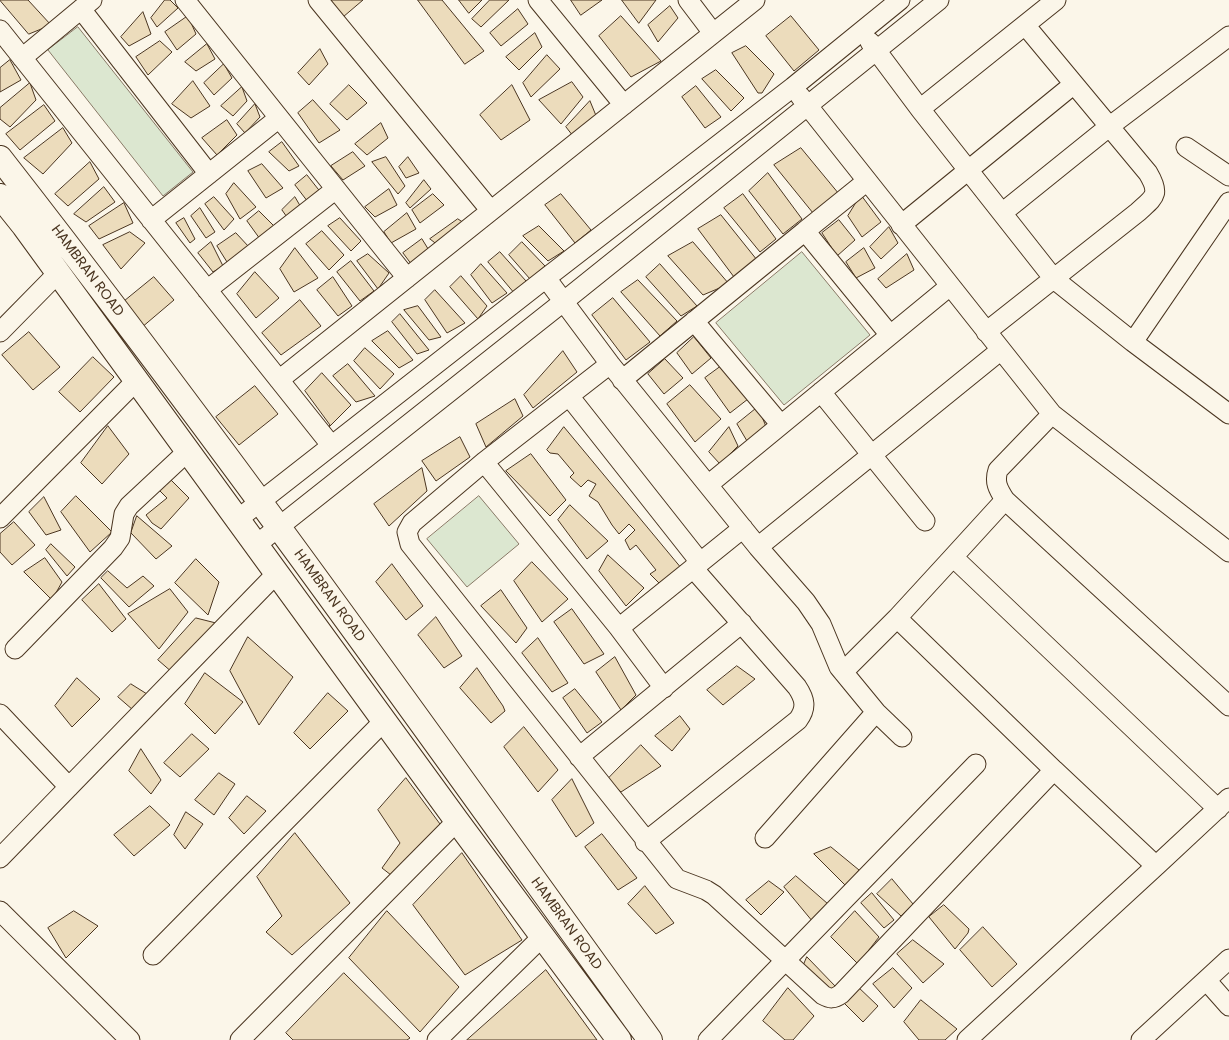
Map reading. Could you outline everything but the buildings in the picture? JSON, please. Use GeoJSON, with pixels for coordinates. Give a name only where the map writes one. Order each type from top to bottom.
{"type":"FeatureCollection","features":[{"type":"Feature","properties":{"kind":"main road","name":"HAMBRAN ROAD"},"geometry":{"type":"LineString","coordinates":[[0,158],[85,267],[260,501],[650,1040]]}},
{"type":"Feature","properties":{"kind":"main road","name":"HAMBRAN ROAD"},"geometry":{"type":"LineString","coordinates":[[0,196],[619,1040]]}},
{"type":"Feature","properties":{"kind":"street"},"geometry":{"type":"LineString","coordinates":[[184,0],[407,278]]}},
{"type":"Feature","properties":{"kind":"street"},"geometry":{"type":"LineString","coordinates":[[318,0],[491,211]]}},
{"type":"Feature","properties":{"kind":"street"},"geometry":{"type":"LineString","coordinates":[[538,0],[624,105]]}},
{"type":"Feature","properties":{"kind":"street"},"geometry":{"type":"LineString","coordinates":[[688,0],[713,33]]}},
{"type":"Feature","properties":{"kind":"street"},"geometry":{"type":"LineString","coordinates":[[279,380],[755,0]]}},
{"type":"Feature","properties":{"kind":"street"},"geometry":{"type":"LineString","coordinates":[[238,519],[793,87],[900,0]]}},
{"type":"Feature","properties":{"kind":"street"},"geometry":{"type":"LineString","coordinates":[[256,545],[563,302],[939,0]]}},
{"type":"Feature","properties":{"kind":"street"},"geometry":{"type":"LineString","coordinates":[[920,110],[1056,0]]}},
{"type":"Feature","properties":{"kind":"street"},"geometry":{"type":"LineString","coordinates":[[22,58],[86,5],[209,174]]}},
{"type":"Feature","properties":{"kind":"street"},"geometry":{"type":"LineString","coordinates":[[986,332],[1152,200],[1156,185],[1110,126],[1025,25]]}},
{"type":"Feature","properties":{"kind":"street"},"geometry":{"type":"LineString","coordinates":[[0,30],[331,445]]}},
{"type":"Feature","properties":{"kind":"street"},"geometry":{"type":"LineString","coordinates":[[862,30],[920,110],[1054,279],[1133,342],[1229,414]]}},
{"type":"Feature","properties":{"kind":"street"},"geometry":{"type":"LineString","coordinates":[[1002,213],[1110,126],[1229,36]]}},
{"type":"Feature","properties":{"kind":"street"},"geometry":{"type":"LineString","coordinates":[[901,225],[1074,84]]}},
{"type":"Feature","properties":{"kind":"street"},"geometry":{"type":"LineString","coordinates":[[793,87],[1052,414],[1229,552]]}},
{"type":"Feature","properties":{"kind":"street"},"geometry":{"type":"LineString","coordinates":[[151,220],[279,118]]}},
{"type":"Feature","properties":{"kind":"street"},"geometry":{"type":"LineString","coordinates":[[1186,146],[1229,176]]}},
{"type":"Feature","properties":{"kind":"street"},"geometry":{"type":"LineString","coordinates":[[622,380],[867,182]]}},
{"type":"Feature","properties":{"kind":"street"},"geometry":{"type":"LineString","coordinates":[[207,290],[336,189]]}},
{"type":"Feature","properties":{"kind":"street"},"geometry":{"type":"LineString","coordinates":[[1133,342],[1229,202]]}},
{"type":"Feature","properties":{"kind":"street"},"geometry":{"type":"LineString","coordinates":[[805,231],[890,335]]}},
{"type":"Feature","properties":{"kind":"street"},"geometry":{"type":"LineString","coordinates":[[0,332],[58,273]]}},
{"type":"Feature","properties":{"kind":"street"},"geometry":{"type":"LineString","coordinates":[[546,278],[622,380],[816,615],[835,659],[843,672],[876,712],[902,737]]}},
{"type":"Feature","properties":{"kind":"street"},"geometry":{"type":"LineString","coordinates":[[708,485],[950,286]]}},
{"type":"Feature","properties":{"kind":"street"},"geometry":{"type":"LineString","coordinates":[[694,321],[781,425]]}},
{"type":"Feature","properties":{"kind":"street"},"geometry":{"type":"LineString","coordinates":[[758,547],[1001,350]]}},
{"type":"Feature","properties":{"kind":"street"},"geometry":{"type":"LineString","coordinates":[[610,364],[484,462],[412,522],[407,532],[410,544],[645,842],[677,879],[714,895],[823,995],[836,998],[1054,770]]}},
{"type":"Feature","properties":{"kind":"street"},"geometry":{"type":"LineString","coordinates":[[0,518],[136,381]]}},
{"type":"Feature","properties":{"kind":"street"},"geometry":{"type":"LineString","coordinates":[[821,392],[925,520]]}},
{"type":"Feature","properties":{"kind":"street"},"geometry":{"type":"LineString","coordinates":[[569,396],[742,623],[797,687],[805,703],[803,714],[798,720],[645,842]]}},
{"type":"Feature","properties":{"kind":"street"},"geometry":{"type":"LineString","coordinates":[[1052,414],[998,470],[996,484],[1005,500],[1229,706]]}},
{"type":"Feature","properties":{"kind":"street"},"geometry":{"type":"LineString","coordinates":[[14,649],[113,548],[120,538],[124,514],[129,506],[188,451]]}},
{"type":"Feature","properties":{"kind":"street"},"geometry":{"type":"LineString","coordinates":[[484,462],[619,628],[664,688]]}},
{"type":"Feature","properties":{"kind":"street"},"geometry":{"type":"LineString","coordinates":[[843,672],[896,618],[1005,500]]}},
{"type":"Feature","properties":{"kind":"street"},"geometry":{"type":"LineString","coordinates":[[619,628],[743,528]]}},
{"type":"Feature","properties":{"kind":"street"},"geometry":{"type":"LineString","coordinates":[[953,557],[1223,803],[967,1040]]}},
{"type":"Feature","properties":{"kind":"street"},"geometry":{"type":"LineString","coordinates":[[0,858],[277,573]]}},
{"type":"Feature","properties":{"kind":"street"},"geometry":{"type":"LineString","coordinates":[[896,618],[1156,866]]}},
{"type":"Feature","properties":{"kind":"street"},"geometry":{"type":"LineString","coordinates":[[579,757],[742,623]]}},
{"type":"Feature","properties":{"kind":"street"},"geometry":{"type":"LineString","coordinates":[[764,838],[876,712]]}},
{"type":"Feature","properties":{"kind":"street"},"geometry":{"type":"LineString","coordinates":[[0,714],[69,787]]}},
{"type":"Feature","properties":{"kind":"street"},"geometry":{"type":"LineString","coordinates":[[153,955],[384,721]]}},
{"type":"Feature","properties":{"kind":"street"},"geometry":{"type":"LineString","coordinates":[[708,1040],[976,764]]}},
{"type":"Feature","properties":{"kind":"street"},"geometry":{"type":"LineString","coordinates":[[240,1040],[457,821]]}},
{"type":"Feature","properties":{"kind":"street"},"geometry":{"type":"LineString","coordinates":[[0,911],[130,1040]]}},
{"type":"Feature","properties":{"kind":"street"},"geometry":{"type":"LineString","coordinates":[[437,1040],[543,936]]}},
{"type":"Feature","properties":{"kind":"street"},"geometry":{"type":"LineString","coordinates":[[1141,1040],[1229,959]]}},
{"type":"Feature","properties":{"kind":"street"},"geometry":{"type":"LineString","coordinates":[[1206,980],[1229,1006]]}},
{"type":"Feature","properties":{"kind":"green space"},"geometry":{"type":"Polygon","coordinates":[[[78,27],[193,172],[163,196],[48,50],[78,27]]]}},
{"type":"Feature","properties":{"kind":"green space"},"geometry":{"type":"Polygon","coordinates":[[[802,252],[870,335],[784,405],[716,323],[802,252]]]}},
{"type":"Feature","properties":{"kind":"green space"},"geometry":{"type":"Polygon","coordinates":[[[479,496],[519,544],[467,587],[427,539],[479,496]]]}}]}
